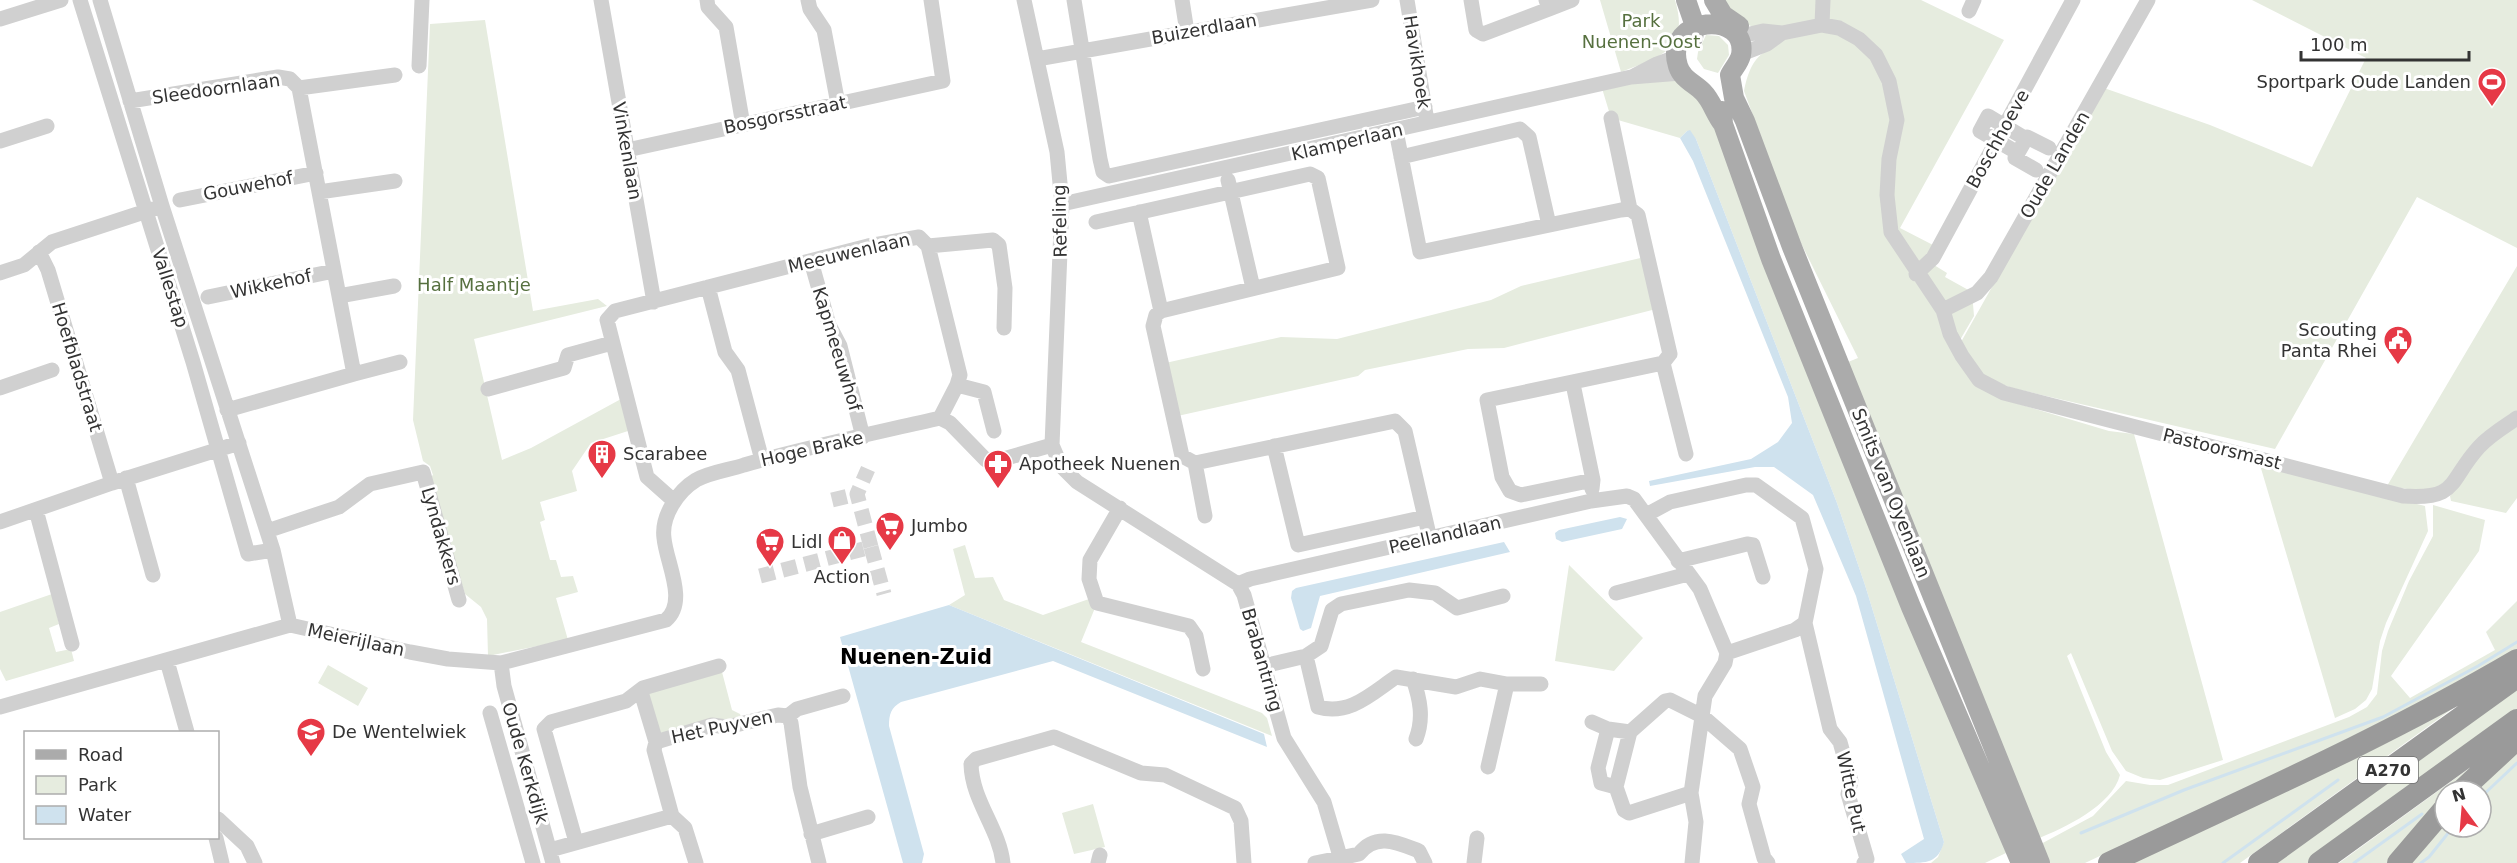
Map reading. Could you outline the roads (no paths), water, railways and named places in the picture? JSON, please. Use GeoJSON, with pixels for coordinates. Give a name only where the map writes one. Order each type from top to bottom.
{"type":"FeatureCollection","features":[{"type":"Feature","properties":{"kind":"highway","name":"A270"},"geometry":{"type":"LineString","coordinates":[[2109,863],[2367,742],[2517,660]]}},
{"type":"Feature","properties":{"kind":"highway","name":"A270"},"geometry":{"type":"LineString","coordinates":[[2259,863],[2517,677]]}},
{"type":"Feature","properties":{"kind":"highway","name":"A270"},"geometry":{"type":"LineString","coordinates":[[2319,863],[2517,720]]}},
{"type":"Feature","properties":{"kind":"highway"},"geometry":{"type":"LineString","coordinates":[[2474,779],[2517,739]]}},
{"type":"Feature","properties":{"kind":"highway"},"geometry":{"type":"LineString","coordinates":[[2398,863],[2433,822]]}},
{"type":"Feature","properties":{"kind":"main road"},"geometry":{"type":"LineString","coordinates":[[1679,0],[1691,29],[1695,33],[1682,67],[1720,84],[1730,75],[1741,57],[1741,47],[1744,41],[1739,26],[1718,13],[1707,0]]}},
{"type":"Feature","properties":{"kind":"main road"},"geometry":{"type":"LineString","coordinates":[[1686,0],[1691,29]]}},
{"type":"Feature","properties":{"kind":"main road"},"geometry":{"type":"LineString","coordinates":[[1691,29],[1718,13]]}},
{"type":"Feature","properties":{"kind":"main road","name":"Smits van Oyenlaan"},"geometry":{"type":"LineString","coordinates":[[1720,84],[1745,121],[1792,247],[2040,863]]}},
{"type":"Feature","properties":{"kind":"main road","name":"Smits van Oyenlaan"},"geometry":{"type":"LineString","coordinates":[[1720,84],[1723,124],[1771,260],[1941,678],[2020,863]]}},
{"type":"Feature","properties":{"kind":"street"},"geometry":{"type":"LineString","coordinates":[[0,19],[61,0]]}},
{"type":"Feature","properties":{"kind":"street","name":"Vallestap"},"geometry":{"type":"LineString","coordinates":[[80,0],[193,362],[248,554],[273,550]]}},
{"type":"Feature","properties":{"kind":"street","name":"Vallestap"},"geometry":{"type":"LineString","coordinates":[[100,0],[162,206],[273,550],[290,625]]}},
{"type":"Feature","properties":{"kind":"street"},"geometry":{"type":"LineString","coordinates":[[419,66],[422,0]]}},
{"type":"Feature","properties":{"kind":"street","name":"Vinkenlaan"},"geometry":{"type":"LineString","coordinates":[[601,0],[654,302]]}},
{"type":"Feature","properties":{"kind":"street"},"geometry":{"type":"LineString","coordinates":[[707,0],[708,7],[726,27],[742,125]]}},
{"type":"Feature","properties":{"kind":"street"},"geometry":{"type":"LineString","coordinates":[[808,0],[810,9],[824,30],[838,104]]}},
{"type":"Feature","properties":{"kind":"street","name":"Bosgorsstraat"},"geometry":{"type":"LineString","coordinates":[[627,150],[943,81],[931,0]]}},
{"type":"Feature","properties":{"kind":"street","name":"Refeling"},"geometry":{"type":"LineString","coordinates":[[1024,0],[1057,152],[1062,204],[1052,445]]}},
{"type":"Feature","properties":{"kind":"street"},"geometry":{"type":"LineString","coordinates":[[1074,0],[1082,51]]}},
{"type":"Feature","properties":{"kind":"street"},"geometry":{"type":"LineString","coordinates":[[1182,0],[1186,32]]}},
{"type":"Feature","properties":{"kind":"street","name":"Buizerdlaan"},"geometry":{"type":"LineString","coordinates":[[1037,59],[1186,32],[1313,5],[1372,0]]}},
{"type":"Feature","properties":{"kind":"street","name":"Havikhoek"},"geometry":{"type":"LineString","coordinates":[[1407,0],[1428,124]]}},
{"type":"Feature","properties":{"kind":"street"},"geometry":{"type":"LineString","coordinates":[[1471,0],[1476,30],[1483,34],[1547,4],[1572,0]]}},
{"type":"Feature","properties":{"kind":"street"},"geometry":{"type":"LineString","coordinates":[[1744,41],[1763,31],[1782,33],[1822,25],[1823,0]]}},
{"type":"Feature","properties":{"kind":"street","name":"Boschhoeve"},"geometry":{"type":"LineString","coordinates":[[1916,274],[1933,258],[2073,0]]}},
{"type":"Feature","properties":{"kind":"street","name":"Oude Landen"},"geometry":{"type":"LineString","coordinates":[[1943,310],[1977,293],[1991,278],[2148,0]]}},
{"type":"Feature","properties":{"kind":"street","name":"Pastoorsmast"},"geometry":{"type":"LineString","coordinates":[[1822,25],[1839,28],[1859,39],[1875,55],[1889,81],[1897,120],[1889,159],[1887,195],[1891,232],[1916,274],[1943,310],[1950,334],[1979,380],[2004,393],[2403,496],[2426,497],[2442,493],[2451,486],[2480,446],[2517,418]]}},
{"type":"Feature","properties":{"kind":"street","name":"Klamperlaan"},"geometry":{"type":"LineString","coordinates":[[1082,51],[1103,172],[1108,176],[1425,107]]}},
{"type":"Feature","properties":{"kind":"street","name":"Klamperlaan"},"geometry":{"type":"LineString","coordinates":[[1062,204],[1631,77],[1658,63],[1682,67]]}},
{"type":"Feature","properties":{"kind":"street","name":"Sleedoornlaan"},"geometry":{"type":"LineString","coordinates":[[299,88],[395,75]]}},
{"type":"Feature","properties":{"kind":"street","name":"Sleedoornlaan"},"geometry":{"type":"LineString","coordinates":[[130,101],[278,77],[290,79],[299,88],[354,374]]}},
{"type":"Feature","properties":{"kind":"street"},"geometry":{"type":"LineString","coordinates":[[1593,480],[1521,495],[1510,491],[1502,477],[1487,400],[1573,384],[1663,363],[1670,354],[1638,216],[1630,209],[1611,118]]}},
{"type":"Feature","properties":{"kind":"street"},"geometry":{"type":"LineString","coordinates":[[0,141],[47,126]]}},
{"type":"Feature","properties":{"kind":"street"},"geometry":{"type":"LineString","coordinates":[[2006,126],[2026,139],[2027,137],[2049,148]]}},
{"type":"Feature","properties":{"kind":"street"},"geometry":{"type":"LineString","coordinates":[[1401,157],[1520,129],[1529,137],[1549,225]]}},
{"type":"Feature","properties":{"kind":"street"},"geometry":{"type":"LineString","coordinates":[[1396,131],[1420,252],[1630,209]]}},
{"type":"Feature","properties":{"kind":"street"},"geometry":{"type":"LineString","coordinates":[[2026,139],[2015,158],[2036,170]]}},
{"type":"Feature","properties":{"kind":"street"},"geometry":{"type":"LineString","coordinates":[[1998,141],[2018,153]]}},
{"type":"Feature","properties":{"kind":"street"},"geometry":{"type":"LineString","coordinates":[[1226,169],[1253,288]]}},
{"type":"Feature","properties":{"kind":"street","name":"Gouwehof"},"geometry":{"type":"LineString","coordinates":[[180,200],[316,173]]}},
{"type":"Feature","properties":{"kind":"street"},"geometry":{"type":"LineString","coordinates":[[1096,222],[1230,190],[1310,174],[1318,178],[1338,268],[1161,311],[1156,315],[1153,326],[1182,456],[1195,463],[1395,421],[1405,431],[1430,538]]}},
{"type":"Feature","properties":{"kind":"street"},"geometry":{"type":"LineString","coordinates":[[320,192],[394,181]]}},
{"type":"Feature","properties":{"kind":"street"},"geometry":{"type":"LineString","coordinates":[[0,273],[24,265],[52,242],[162,206]]}},
{"type":"Feature","properties":{"kind":"street"},"geometry":{"type":"LineString","coordinates":[[1138,212],[1161,311]]}},
{"type":"Feature","properties":{"kind":"street","name":"Meeuwenlaan"},"geometry":{"type":"LineString","coordinates":[[612,343],[607,320],[615,311],[867,246],[919,237],[928,246],[993,240],[999,245],[1005,288],[1004,328]]}},
{"type":"Feature","properties":{"kind":"street"},"geometry":{"type":"LineString","coordinates":[[928,246],[960,375],[940,418],[950,423],[986,460],[1000,460],[1052,445]]}},
{"type":"Feature","properties":{"kind":"street","name":"Hoefbladstraat"},"geometry":{"type":"LineString","coordinates":[[39,252],[48,270],[153,575]]}},
{"type":"Feature","properties":{"kind":"street","name":"Kapmeeuwhof"},"geometry":{"type":"LineString","coordinates":[[811,261],[829,325],[840,346],[863,436]]}},
{"type":"Feature","properties":{"kind":"street","name":"Wikkehof"},"geometry":{"type":"LineString","coordinates":[[208,297],[334,271]]}},
{"type":"Feature","properties":{"kind":"street"},"geometry":{"type":"LineString","coordinates":[[339,297],[394,286]]}},
{"type":"Feature","properties":{"kind":"street"},"geometry":{"type":"LineString","coordinates":[[708,287],[725,352],[738,370],[762,460]]}},
{"type":"Feature","properties":{"kind":"street"},"geometry":{"type":"LineString","coordinates":[[488,389],[564,368],[568,355],[612,343],[647,477],[674,501]]}},
{"type":"Feature","properties":{"kind":"street"},"geometry":{"type":"LineString","coordinates":[[227,410],[400,362]]}},
{"type":"Feature","properties":{"kind":"street"},"geometry":{"type":"LineString","coordinates":[[1663,363],[1686,454]]}},
{"type":"Feature","properties":{"kind":"street"},"geometry":{"type":"LineString","coordinates":[[0,388],[52,370]]}},
{"type":"Feature","properties":{"kind":"street"},"geometry":{"type":"LineString","coordinates":[[1573,384],[1593,480],[1591,501]]}},
{"type":"Feature","properties":{"kind":"street"},"geometry":{"type":"LineString","coordinates":[[957,385],[984,392],[994,431]]}},
{"type":"Feature","properties":{"kind":"street","name":"Hoge Brake"},"geometry":{"type":"LineString","coordinates":[[675,609],[675,592],[663,535],[667,515],[674,501],[695,481],[762,460],[940,418]]}},
{"type":"Feature","properties":{"kind":"street"},"geometry":{"type":"LineString","coordinates":[[0,522],[119,480],[239,443]]}},
{"type":"Feature","properties":{"kind":"street","name":"Brabantring"},"geometry":{"type":"LineString","coordinates":[[1052,445],[1061,466],[1077,482],[1238,584],[1244,595],[1284,738],[1324,802],[1341,860]]}},
{"type":"Feature","properties":{"kind":"street"},"geometry":{"type":"LineString","coordinates":[[1274,446],[1298,545],[1425,517]]}},
{"type":"Feature","properties":{"kind":"street"},"geometry":{"type":"LineString","coordinates":[[1195,463],[1204,516]]}},
{"type":"Feature","properties":{"kind":"street","name":"Lyndakkers"},"geometry":{"type":"LineString","coordinates":[[267,531],[339,507],[370,484],[423,472],[459,600]]}},
{"type":"Feature","properties":{"kind":"street","name":"Witte Put"},"geometry":{"type":"LineString","coordinates":[[1646,515],[1670,502],[1746,485],[1756,485],[1802,518],[1816,569],[1805,623],[1830,729],[1840,742],[1851,781],[1848,794],[1865,861]]}},
{"type":"Feature","properties":{"kind":"street","name":"Peellandlaan"},"geometry":{"type":"LineString","coordinates":[[1238,584],[1250,579],[1591,501],[1627,496],[1634,499],[1646,515]]}},
{"type":"Feature","properties":{"kind":"street"},"geometry":{"type":"LineString","coordinates":[[1120,508],[1090,560],[1089,579],[1097,603],[1189,626],[1196,636],[1203,669]]}},
{"type":"Feature","properties":{"kind":"street"},"geometry":{"type":"LineString","coordinates":[[36,510],[72,644]]}},
{"type":"Feature","properties":{"kind":"street"},"geometry":{"type":"LineString","coordinates":[[1646,515],[1701,589],[1727,653],[1725,663],[1706,696],[1702,716],[1691,793],[1696,822],[1692,863]]}},
{"type":"Feature","properties":{"kind":"street"},"geometry":{"type":"LineString","coordinates":[[1678,561],[1747,544],[1753,545],[1763,577]]}},
{"type":"Feature","properties":{"kind":"street"},"geometry":{"type":"LineString","coordinates":[[1616,593],[1688,574]]}},
{"type":"Feature","properties":{"kind":"street"},"geometry":{"type":"LineString","coordinates":[[1264,666],[1306,656],[1321,646],[1332,610],[1341,604],[1409,590],[1434,593],[1457,608],[1503,596]]}},
{"type":"Feature","properties":{"kind":"street","name":"Meierijlaan"},"geometry":{"type":"LineString","coordinates":[[0,707],[290,625],[448,659],[501,663],[666,620],[675,609]]}},
{"type":"Feature","properties":{"kind":"street"},"geometry":{"type":"LineString","coordinates":[[1727,653],[1795,630],[1805,623]]}},
{"type":"Feature","properties":{"kind":"street"},"geometry":{"type":"LineString","coordinates":[[1306,656],[1318,707],[1324,709],[1337,710],[1356,705],[1396,677],[1456,687],[1480,679],[1507,684],[1541,684]]}},
{"type":"Feature","properties":{"kind":"street"},"geometry":{"type":"LineString","coordinates":[[167,661],[187,731]]}},
{"type":"Feature","properties":{"kind":"street","name":"Oude Kerkdijk"},"geometry":{"type":"LineString","coordinates":[[501,663],[504,686],[551,857]]}},
{"type":"Feature","properties":{"kind":"street"},"geometry":{"type":"LineString","coordinates":[[576,842],[544,729],[551,722],[626,701],[644,688],[719,666]]}},
{"type":"Feature","properties":{"kind":"street"},"geometry":{"type":"LineString","coordinates":[[1413,679],[1421,702],[1416,739]]}},
{"type":"Feature","properties":{"kind":"street"},"geometry":{"type":"LineString","coordinates":[[1488,767],[1507,684]]}},
{"type":"Feature","properties":{"kind":"street","name":"Het Puyven"},"geometry":{"type":"LineString","coordinates":[[641,692],[656,742],[654,750],[672,816],[685,828],[696,863]]}},
{"type":"Feature","properties":{"kind":"street","name":"Het Puyven"},"geometry":{"type":"LineString","coordinates":[[656,742],[712,725],[727,727],[778,714],[788,716],[797,709],[843,696]]}},
{"type":"Feature","properties":{"kind":"street"},"geometry":{"type":"LineString","coordinates":[[1691,793],[1629,813],[1624,810],[1616,788],[1630,732],[1665,701],[1670,700],[1702,716],[1740,749],[1753,787],[1749,804],[1764,858],[1768,863]]}},
{"type":"Feature","properties":{"kind":"street","name":"Oude Kerkdijk"},"geometry":{"type":"LineString","coordinates":[[490,712],[533,863]]}},
{"type":"Feature","properties":{"kind":"street","name":"Het Puyven"},"geometry":{"type":"LineString","coordinates":[[788,716],[800,787],[819,863]]}},
{"type":"Feature","properties":{"kind":"street"},"geometry":{"type":"LineString","coordinates":[[1592,722],[1608,729],[1630,732]]}},
{"type":"Feature","properties":{"kind":"street"},"geometry":{"type":"LineString","coordinates":[[1608,729],[1598,768],[1601,783],[1616,788]]}},
{"type":"Feature","properties":{"kind":"street"},"geometry":{"type":"LineString","coordinates":[[1003,863],[996,835],[981,808],[971,774],[971,764],[976,759],[1054,737],[1141,773],[1165,775],[1234,808],[1241,821],[1244,863]]}},
{"type":"Feature","properties":{"kind":"street"},"geometry":{"type":"LineString","coordinates":[[515,797],[533,791]]}},
{"type":"Feature","properties":{"kind":"street"},"geometry":{"type":"LineString","coordinates":[[551,857],[576,842],[672,816]]}},
{"type":"Feature","properties":{"kind":"street"},"geometry":{"type":"LineString","coordinates":[[811,834],[868,817]]}},
{"type":"Feature","properties":{"kind":"street"},"geometry":{"type":"LineString","coordinates":[[219,820],[247,846],[255,863]]}},
{"type":"Feature","properties":{"kind":"street"},"geometry":{"type":"LineString","coordinates":[[1474,863],[1477,838]]}},
{"type":"Feature","properties":{"kind":"street"},"geometry":{"type":"LineString","coordinates":[[216,839],[222,863]]}},
{"type":"Feature","properties":{"kind":"street"},"geometry":{"type":"LineString","coordinates":[[1315,863],[1360,858],[1367,844],[1380,841],[1399,843],[1419,851],[1425,863]]}},
{"type":"Feature","properties":{"kind":"water"},"geometry":{"type":"Polygon","coordinates":[[[1690,130],[1696,139],[1837,503],[1865,585],[1944,842],[1942,849],[1931,860],[1906,863],[1901,854],[1924,839],[1856,596],[1813,495],[1774,467],[1755,467],[1650,486],[1649,481],[1751,459],[1778,442],[1792,423],[1788,397],[1693,161],[1680,138],[1690,130]]]}},
{"type":"Feature","properties":{"kind":"water"},"geometry":{"type":"Polygon","coordinates":[[[1620,517],[1627,519],[1622,529],[1562,542],[1556,539],[1555,533],[1559,530],[1620,517]]]}},
{"type":"Feature","properties":{"kind":"water"},"geometry":{"type":"Polygon","coordinates":[[[1504,542],[1510,552],[1320,596],[1311,628],[1303,631],[1300,629],[1291,598],[1292,591],[1296,588],[1504,542]]]}},
{"type":"Feature","properties":{"kind":"water"},"geometry":{"type":"Polygon","coordinates":[[[949,605],[1264,734],[1267,747],[1053,661],[901,702],[891,712],[889,726],[924,854],[922,863],[903,863],[840,637],[949,605]]]}},
{"type":"Feature","properties":{"kind":"waterway"},"geometry":{"type":"LineString","coordinates":[[2081,833],[2184,790],[2383,717],[2478,666],[2517,642]]}},
{"type":"Feature","properties":{"kind":"waterway"},"geometry":{"type":"LineString","coordinates":[[2493,786],[2517,763]]}},
{"type":"Feature","properties":{"kind":"waterway"},"geometry":{"type":"LineString","coordinates":[[2223,863],[2338,780]]}},
{"type":"Feature","properties":{"kind":"waterway"},"geometry":{"type":"LineString","coordinates":[[2354,863],[2422,814]]}},
{"type":"Feature","properties":{"kind":"waterway"},"geometry":{"type":"LineString","coordinates":[[2421,863],[2443,839]]}},
{"type":"Feature","properties":{"kind":"tunnel"},"geometry":{"type":"LineString","coordinates":[[760,576],[871,547],[857,494],[868,469]]}},
{"type":"Feature","properties":{"kind":"tunnel"},"geometry":{"type":"LineString","coordinates":[[832,500],[857,494]]}},
{"type":"Feature","properties":{"kind":"tunnel"},"geometry":{"type":"LineString","coordinates":[[871,547],[884,594]]}},
{"type":"Feature","properties":{"kind":"place","name":"Sportpark Oude Landen"},"geometry":{"type":"Point","coordinates":[2492,108]}},
{"type":"Feature","properties":{"kind":"place","name":"Scouting Panta Rhei"},"geometry":{"type":"Point","coordinates":[2398,366]}},
{"type":"Feature","properties":{"kind":"place","name":"Scarabee"},"geometry":{"type":"Point","coordinates":[602,480]}},
{"type":"Feature","properties":{"kind":"place","name":"Apotheek Nuenen"},"geometry":{"type":"Point","coordinates":[998,490]}},
{"type":"Feature","properties":{"kind":"place","name":"Jumbo"},"geometry":{"type":"Point","coordinates":[890,552]}},
{"type":"Feature","properties":{"kind":"place","name":"Action"},"geometry":{"type":"Point","coordinates":[842,566]}},
{"type":"Feature","properties":{"kind":"place","name":"Lidl"},"geometry":{"type":"Point","coordinates":[770,568]}},
{"type":"Feature","properties":{"kind":"place","name":"De Wentelwiek"},"geometry":{"type":"Point","coordinates":[311,758]}},
{"type":"Feature","properties":{"kind":"district","name":"Nuenen-Zuid"},"geometry":{"type":"Point","coordinates":[916,657]}},
{"type":"Feature","properties":{"kind":"park label","name":"Park Nuenen-Oost"},"geometry":{"type":"Point","coordinates":[1641,31]}},
{"type":"Feature","properties":{"kind":"park label","name":"Half Maantje"},"geometry":{"type":"Point","coordinates":[474,285]}}]}
